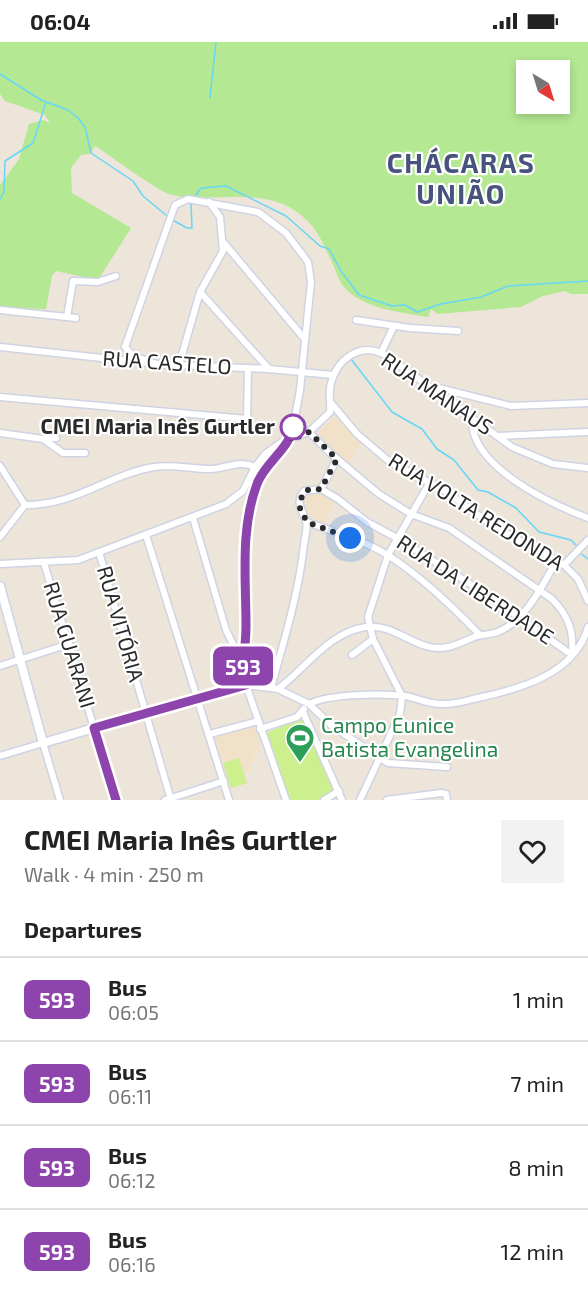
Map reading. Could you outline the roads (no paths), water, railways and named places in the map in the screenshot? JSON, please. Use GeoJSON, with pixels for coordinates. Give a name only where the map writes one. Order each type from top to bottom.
{"type":"FeatureCollection","features":[{"type":"Feature","properties":{"kind":"main road"},"geometry":{"type":"LineString","coordinates":[[0,586],[43,743],[94,728],[116,800]]}},
{"type":"Feature","properties":{"kind":"street"},"geometry":{"type":"LineString","coordinates":[[157,364],[133,356],[125,347],[175,205],[188,198],[258,212],[286,233],[308,262],[311,282],[291,440],[263,473],[252,502],[247,530],[246,640],[243,665],[246,685],[260,729],[286,800]]}},
{"type":"Feature","properties":{"kind":"street"},"geometry":{"type":"LineString","coordinates":[[179,365],[200,292],[213,266],[222,255],[224,243],[220,217],[208,201]]}},
{"type":"Feature","properties":{"kind":"street"},"geometry":{"type":"LineString","coordinates":[[224,243],[303,337]]}},
{"type":"Feature","properties":{"kind":"street"},"geometry":{"type":"LineString","coordinates":[[67,317],[73,281],[98,282],[116,276]]}},
{"type":"Feature","properties":{"kind":"street"},"geometry":{"type":"LineString","coordinates":[[200,292],[269,369]]}},
{"type":"Feature","properties":{"kind":"street"},"geometry":{"type":"LineString","coordinates":[[0,310],[76,318]]}},
{"type":"Feature","properties":{"kind":"street"},"geometry":{"type":"LineString","coordinates":[[356,320],[394,326],[458,331]]}},
{"type":"Feature","properties":{"kind":"street"},"geometry":{"type":"LineString","coordinates":[[381,353],[394,326]]}},
{"type":"Feature","properties":{"kind":"street","name":"RUA CASTELO"},"geometry":{"type":"LineString","coordinates":[[0,348],[157,364],[269,369],[333,375]]}},
{"type":"Feature","properties":{"kind":"street","name":"RUA MANAUS"},"geometry":{"type":"LineString","coordinates":[[333,375],[340,363],[352,353],[367,351],[381,353],[497,436],[588,432]]}},
{"type":"Feature","properties":{"kind":"street"},"geometry":{"type":"LineString","coordinates":[[0,397],[247,419],[248,369]]}},
{"type":"Feature","properties":{"kind":"street"},"geometry":{"type":"LineString","coordinates":[[0,564],[71,561],[193,518],[239,495],[247,486],[255,466],[274,447],[309,432],[330,412],[333,375]]}},
{"type":"Feature","properties":{"kind":"street"},"geometry":{"type":"LineString","coordinates":[[426,384],[511,406],[588,403]]}},
{"type":"Feature","properties":{"kind":"street","name":"RUA VOLTA REDONDA"},"geometry":{"type":"LineString","coordinates":[[331,403],[357,434],[390,462],[430,482],[495,527],[564,565],[579,579],[588,601]]}},
{"type":"Feature","properties":{"kind":"street"},"geometry":{"type":"LineString","coordinates":[[472,417],[472,428],[476,439],[501,469],[542,499],[588,518]]}},
{"type":"Feature","properties":{"kind":"street"},"geometry":{"type":"LineString","coordinates":[[309,432],[379,494],[411,514],[449,528],[552,599],[568,619],[573,635],[572,655]]}},
{"type":"Feature","properties":{"kind":"street"},"geometry":{"type":"LineString","coordinates":[[0,433],[44,440],[56,438]]}},
{"type":"Feature","properties":{"kind":"street"},"geometry":{"type":"LineString","coordinates":[[497,436],[512,447],[539,459],[565,467],[588,468]]}},
{"type":"Feature","properties":{"kind":"street"},"geometry":{"type":"LineString","coordinates":[[44,440],[63,453],[86,453]]}},
{"type":"Feature","properties":{"kind":"street"},"geometry":{"type":"LineString","coordinates":[[275,688],[299,584],[307,522],[300,509],[300,497],[308,490],[321,489],[337,459]]}},
{"type":"Feature","properties":{"kind":"street"},"geometry":{"type":"LineString","coordinates":[[0,537],[25,505],[69,500],[154,467],[212,469],[248,463],[255,466]]}},
{"type":"Feature","properties":{"kind":"street"},"geometry":{"type":"LineString","coordinates":[[0,466],[25,505]]}},
{"type":"Feature","properties":{"kind":"street"},"geometry":{"type":"LineString","coordinates":[[360,800],[400,714],[402,696],[373,639],[368,617],[388,555],[430,482]]}},
{"type":"Feature","properties":{"kind":"street","name":"RUA DA LIBERDADE"},"geometry":{"type":"LineString","coordinates":[[321,489],[367,522],[397,537],[519,616],[572,655]]}},
{"type":"Feature","properties":{"kind":"street"},"geometry":{"type":"LineString","coordinates":[[193,518],[226,630],[243,665]]}},
{"type":"Feature","properties":{"kind":"street"},"geometry":{"type":"LineString","coordinates":[[307,522],[388,555],[413,574],[480,635]]}},
{"type":"Feature","properties":{"kind":"street"},"geometry":{"type":"LineString","coordinates":[[146,536],[229,800]]}},
{"type":"Feature","properties":{"kind":"street"},"geometry":{"type":"LineString","coordinates":[[564,565],[588,540]]}},
{"type":"Feature","properties":{"kind":"street","name":"RUA VITÓRIA"},"geometry":{"type":"LineString","coordinates":[[99,552],[147,714],[169,799]]}},
{"type":"Feature","properties":{"kind":"street"},"geometry":{"type":"LineString","coordinates":[[275,688],[335,639],[347,632],[369,626],[386,629],[423,645],[440,649],[480,635],[501,631],[519,616],[539,590],[557,560]]}},
{"type":"Feature","properties":{"kind":"street","name":"RUA GUARANI"},"geometry":{"type":"LineString","coordinates":[[44,563],[94,728]]}},
{"type":"Feature","properties":{"kind":"street"},"geometry":{"type":"LineString","coordinates":[[260,729],[303,712],[309,704],[331,698],[402,696],[447,704],[498,694],[537,680],[559,668],[582,641],[588,627]]}},
{"type":"Feature","properties":{"kind":"street"},"geometry":{"type":"LineString","coordinates":[[352,655],[373,639]]}},
{"type":"Feature","properties":{"kind":"street"},"geometry":{"type":"LineString","coordinates":[[0,666],[69,644]]}},
{"type":"Feature","properties":{"kind":"street"},"geometry":{"type":"LineString","coordinates":[[94,728],[246,685],[275,688],[309,704],[326,721],[378,758],[392,765],[447,767]]}},
{"type":"Feature","properties":{"kind":"street"},"geometry":{"type":"LineString","coordinates":[[303,712],[342,800]]}},
{"type":"Feature","properties":{"kind":"street"},"geometry":{"type":"LineString","coordinates":[[210,734],[258,721]]}},
{"type":"Feature","properties":{"kind":"street"},"geometry":{"type":"LineString","coordinates":[[0,756],[43,743],[60,800]]}},
{"type":"Feature","properties":{"kind":"street"},"geometry":{"type":"LineString","coordinates":[[169,799],[224,781]]}},
{"type":"Feature","properties":{"kind":"street"},"geometry":{"type":"LineString","coordinates":[[324,800],[339,792]]}},
{"type":"Feature","properties":{"kind":"street"},"geometry":{"type":"LineString","coordinates":[[387,800],[441,793],[446,794],[447,800]]}},
{"type":"Feature","properties":{"kind":"waterway"},"geometry":{"type":"LineString","coordinates":[[210,98],[216,42]]}},
{"type":"Feature","properties":{"kind":"waterway"},"geometry":{"type":"LineString","coordinates":[[0,74],[41,100],[68,110],[78,118],[85,127],[91,153],[133,181],[143,196],[167,216]]}},
{"type":"Feature","properties":{"kind":"waterway"},"geometry":{"type":"LineString","coordinates":[[0,199],[4,192],[5,161],[33,143],[46,102]]}},
{"type":"Feature","properties":{"kind":"waterway"},"geometry":{"type":"LineString","coordinates":[[193,199],[201,188],[226,186],[286,216],[320,246],[329,249],[341,271],[359,295],[392,306],[405,305],[417,312],[441,304],[481,297],[508,286],[588,281]]}},
{"type":"Feature","properties":{"kind":"waterway"},"geometry":{"type":"LineString","coordinates":[[171,219],[187,228],[192,228],[191,203]]}},
{"type":"Feature","properties":{"kind":"waterway"},"geometry":{"type":"LineString","coordinates":[[351,359],[392,412],[422,429],[437,449],[454,460],[478,490],[488,492],[516,508],[539,532],[571,540],[577,546]]}},
{"type":"Feature","properties":{"kind":"waterway"},"geometry":{"type":"LineString","coordinates":[[580,553],[588,559]]}},
{"type":"Feature","properties":{"kind":"place","name":"CMEI Maria Inês Gurtler"},"geometry":{"type":"Point","coordinates":[293,427]}},
{"type":"Feature","properties":{"kind":"place","name":"Campo Eunice Batista Evangelina"},"geometry":{"type":"Point","coordinates":[300,764]}},
{"type":"Feature","properties":{"kind":"district","name":"CHÁCARAS UNIÃO"},"geometry":{"type":"Point","coordinates":[461,180]}}]}
